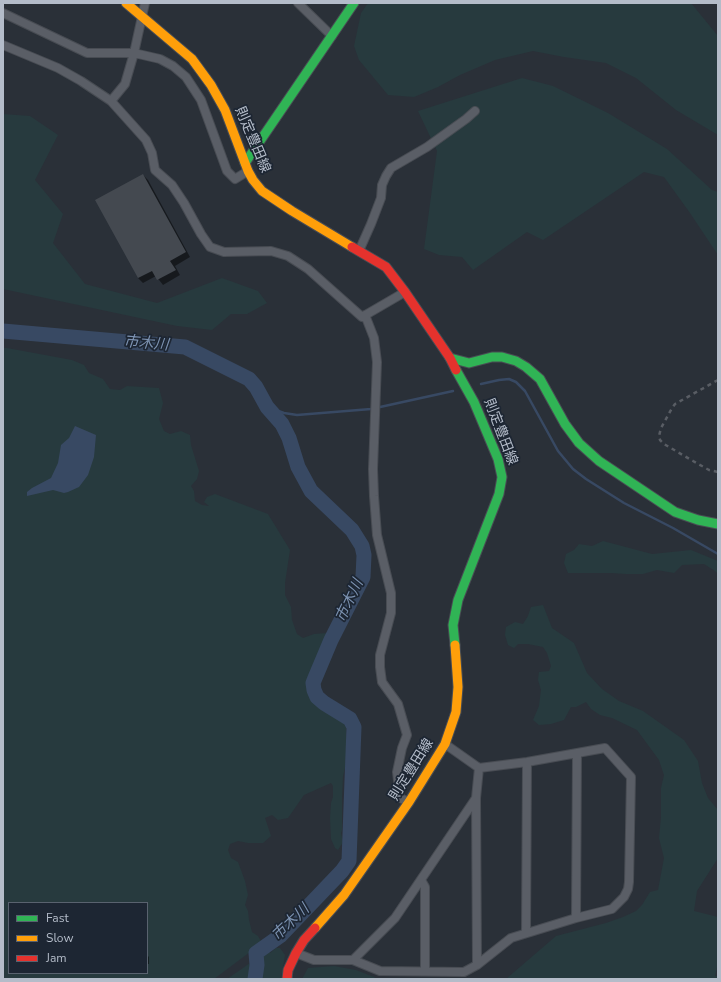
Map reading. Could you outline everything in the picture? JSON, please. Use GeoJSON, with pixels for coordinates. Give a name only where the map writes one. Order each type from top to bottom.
{"type":"FeatureCollection","features":[{"type":"Feature","properties":{"kind":"main road","name":"則定豊田線"},"geometry":{"type":"LineString","coordinates":[[126,3],[192,59],[211,85],[225,110],[246,167],[253,180],[262,191],[292,211],[386,267],[450,358],[474,402],[498,459],[502,477],[499,494],[458,600],[453,625],[458,687],[456,712],[445,744],[409,802],[344,895],[304,940],[296,952],[288,970],[287,979]]}},
{"type":"Feature","properties":{"kind":"main road"},"geometry":{"type":"LineString","coordinates":[[246,167],[354,3]]}},
{"type":"Feature","properties":{"kind":"main road"},"geometry":{"type":"LineString","coordinates":[[450,358],[469,363],[492,357],[502,357],[516,361],[526,367],[540,379],[565,424],[579,443],[599,461],[675,512],[698,520],[718,524]]}},
{"type":"Feature","properties":{"kind":"street"},"geometry":{"type":"LineString","coordinates":[[111,101],[124,84],[134,53],[145,3]]}},
{"type":"Feature","properties":{"kind":"street"},"geometry":{"type":"LineString","coordinates":[[298,3],[332,36]]}},
{"type":"Feature","properties":{"kind":"street"},"geometry":{"type":"LineString","coordinates":[[3,14],[87,53],[134,53],[160,59],[173,66],[186,77],[201,100],[227,171],[235,179],[246,167]]}},
{"type":"Feature","properties":{"kind":"street"},"geometry":{"type":"LineString","coordinates":[[3,45],[58,68],[82,81],[111,101],[146,140],[152,153],[155,170],[172,185],[210,247],[224,252],[271,252],[288,256],[308,269],[362,317],[405,292]]}},
{"type":"Feature","properties":{"kind":"street"},"geometry":{"type":"LineString","coordinates":[[358,251],[371,224],[381,198],[382,185],[391,168],[427,147],[475,111]]}},
{"type":"Feature","properties":{"kind":"street"},"geometry":{"type":"LineString","coordinates":[[365,315],[374,338],[377,362],[376,421],[373,469],[374,496],[378,536],[392,593],[391,613],[380,655],[380,667],[382,682],[398,704],[407,735],[402,748],[397,772],[400,798],[409,802]]}},
{"type":"Feature","properties":{"kind":"street"},"geometry":{"type":"LineString","coordinates":[[296,952],[314,960],[353,960],[380,971],[464,972],[477,965],[511,938],[576,918],[612,909],[624,897],[628,889],[631,777],[605,748],[528,762],[479,768],[445,744]]}},
{"type":"Feature","properties":{"kind":"street"},"geometry":{"type":"LineString","coordinates":[[576,918],[577,753]]}},
{"type":"Feature","properties":{"kind":"street"},"geometry":{"type":"LineString","coordinates":[[526,933],[528,762]]}},
{"type":"Feature","properties":{"kind":"street"},"geometry":{"type":"LineString","coordinates":[[477,965],[476,798],[479,768]]}},
{"type":"Feature","properties":{"kind":"street"},"geometry":{"type":"LineString","coordinates":[[353,960],[395,918],[476,798]]}},
{"type":"Feature","properties":{"kind":"street"},"geometry":{"type":"LineString","coordinates":[[422,880],[424,887],[425,971]]}},
{"type":"Feature","properties":{"kind":"green space"},"geometry":{"type":"Polygon","coordinates":[[[368,3],[691,3],[718,36],[718,135],[676,110],[636,78],[606,63],[533,51],[495,60],[414,97],[388,95],[359,60],[354,46],[361,13],[368,3]]]}},
{"type":"Feature","properties":{"kind":"green space"},"geometry":{"type":"Polygon","coordinates":[[[522,78],[553,86],[608,113],[667,149],[712,190],[718,192],[718,255],[664,177],[644,172],[543,240],[527,232],[473,270],[462,257],[439,255],[424,249],[437,151],[418,111],[522,78]]]}},
{"type":"Feature","properties":{"kind":"green space"},"geometry":{"type":"Polygon","coordinates":[[[3,114],[30,116],[58,135],[35,180],[63,214],[53,243],[85,284],[157,303],[222,278],[258,291],[267,303],[247,314],[231,314],[212,330],[177,326],[3,289],[3,114]]]}},
{"type":"Feature","properties":{"kind":"green space"},"geometry":{"type":"Polygon","coordinates":[[[3,348],[72,360],[84,365],[89,373],[103,379],[110,389],[120,390],[127,386],[159,388],[163,403],[159,419],[164,431],[170,434],[181,431],[190,435],[191,445],[199,471],[197,479],[191,486],[194,491],[195,501],[202,505],[209,506],[204,502],[207,497],[215,494],[268,514],[290,550],[285,583],[285,595],[291,607],[292,620],[297,634],[303,638],[314,634],[327,633],[328,638],[311,686],[314,695],[322,705],[343,716],[351,724],[346,728],[346,764],[343,776],[341,833],[343,842],[338,850],[335,848],[331,839],[330,818],[333,786],[331,783],[304,795],[288,818],[278,820],[272,815],[265,818],[271,836],[263,843],[238,841],[230,844],[228,850],[231,858],[238,862],[245,881],[248,895],[245,905],[248,911],[252,932],[258,936],[262,943],[214,979],[3,979],[3,348]]]}},
{"type":"Feature","properties":{"kind":"green space"},"geometry":{"type":"Polygon","coordinates":[[[603,541],[652,554],[691,550],[718,561],[718,574],[704,564],[682,565],[674,573],[657,570],[643,574],[568,573],[564,563],[566,554],[574,550],[579,544],[592,546],[603,541]]]}},
{"type":"Feature","properties":{"kind":"green space"},"geometry":{"type":"Polygon","coordinates":[[[543,605],[552,628],[574,643],[587,673],[602,689],[619,701],[643,711],[684,740],[698,761],[702,783],[708,798],[718,810],[718,858],[697,891],[694,911],[718,917],[718,963],[715,976],[718,976],[718,979],[506,979],[556,936],[606,923],[636,911],[642,905],[650,892],[658,890],[664,858],[659,838],[661,788],[664,775],[659,760],[637,730],[612,718],[600,715],[591,709],[586,702],[576,707],[571,707],[564,720],[551,724],[539,725],[533,720],[539,706],[541,690],[538,680],[539,672],[549,671],[551,666],[547,653],[543,647],[528,644],[518,644],[514,648],[508,645],[505,635],[506,627],[515,622],[523,624],[531,607],[543,605]]]}},
{"type":"Feature","properties":{"kind":"green space"},"geometry":{"type":"Polygon","coordinates":[[[276,948],[280,948],[285,955],[281,979],[259,979],[263,954],[268,950],[270,953],[276,948]]]}},
{"type":"Feature","properties":{"kind":"green space"},"geometry":{"type":"Polygon","coordinates":[[[253,961],[252,979],[227,979],[253,961]]]}},
{"type":"Feature","properties":{"kind":"green space"},"geometry":{"type":"Polygon","coordinates":[[[334,966],[356,970],[377,979],[302,979],[308,968],[334,966]]]}},
{"type":"Feature","properties":{"kind":"water"},"geometry":{"type":"Polygon","coordinates":[[[75,426],[96,435],[94,457],[88,475],[79,487],[68,492],[64,493],[53,490],[27,496],[27,492],[32,488],[51,478],[58,463],[61,445],[69,438],[75,426]]]}},
{"type":"Feature","properties":{"kind":"building"},"geometry":{"type":"Polygon","coordinates":[[[143,174],[186,252],[170,261],[176,270],[157,280],[152,271],[138,278],[95,200],[143,174]]]}},
{"type":"Feature","properties":{"kind":"waterway","name":"市木川"},"geometry":{"type":"LineString","coordinates":[[3,331],[185,347],[249,379],[256,387],[267,407],[282,424],[289,438],[298,467],[311,491],[352,530],[362,546],[364,555],[363,577],[331,640],[313,683],[317,697],[350,719],[354,727],[349,861],[342,871],[280,936],[256,953],[257,965],[255,979]]}},
{"type":"Feature","properties":{"kind":"waterway"},"geometry":{"type":"LineString","coordinates":[[481,384],[509,379],[516,382],[525,391],[558,451],[573,469],[624,503],[673,528],[718,554]]}},
{"type":"Feature","properties":{"kind":"waterway"},"geometry":{"type":"LineString","coordinates":[[267,407],[284,413],[297,415],[371,409],[453,391]]}},
{"type":"Feature","properties":{"kind":"railway"},"geometry":{"type":"LineString","coordinates":[[718,380],[675,404],[661,428],[659,436],[660,440],[664,444],[709,470],[718,472]]}},
{"type":"Feature","properties":{"kind":"traffic: fast"},"geometry":{"type":"LineString","coordinates":[[245,163],[354,3]]}},
{"type":"Feature","properties":{"kind":"traffic: fast"},"geometry":{"type":"LineString","coordinates":[[450,358],[469,363],[492,357],[502,357],[516,361],[526,367],[540,379],[565,424],[579,443],[599,461],[675,512],[698,520],[718,524]]}},
{"type":"Feature","properties":{"kind":"traffic: fast"},"geometry":{"type":"LineString","coordinates":[[455,645],[453,625],[458,600],[499,494],[502,477],[498,459],[474,402],[456,370]]}},
{"type":"Feature","properties":{"kind":"traffic: slow"},"geometry":{"type":"LineString","coordinates":[[126,3],[192,59],[211,85],[225,110],[248,171],[262,191],[352,247]]}},
{"type":"Feature","properties":{"kind":"traffic: slow"},"geometry":{"type":"LineString","coordinates":[[315,928],[344,895],[409,802],[445,744],[456,712],[458,687],[455,645]]}},
{"type":"Feature","properties":{"kind":"traffic: jam"},"geometry":{"type":"LineString","coordinates":[[352,247],[386,267],[450,358],[456,370]]}},
{"type":"Feature","properties":{"kind":"traffic: jam"},"geometry":{"type":"LineString","coordinates":[[287,979],[288,970],[296,953],[304,940],[315,928]]}}]}
